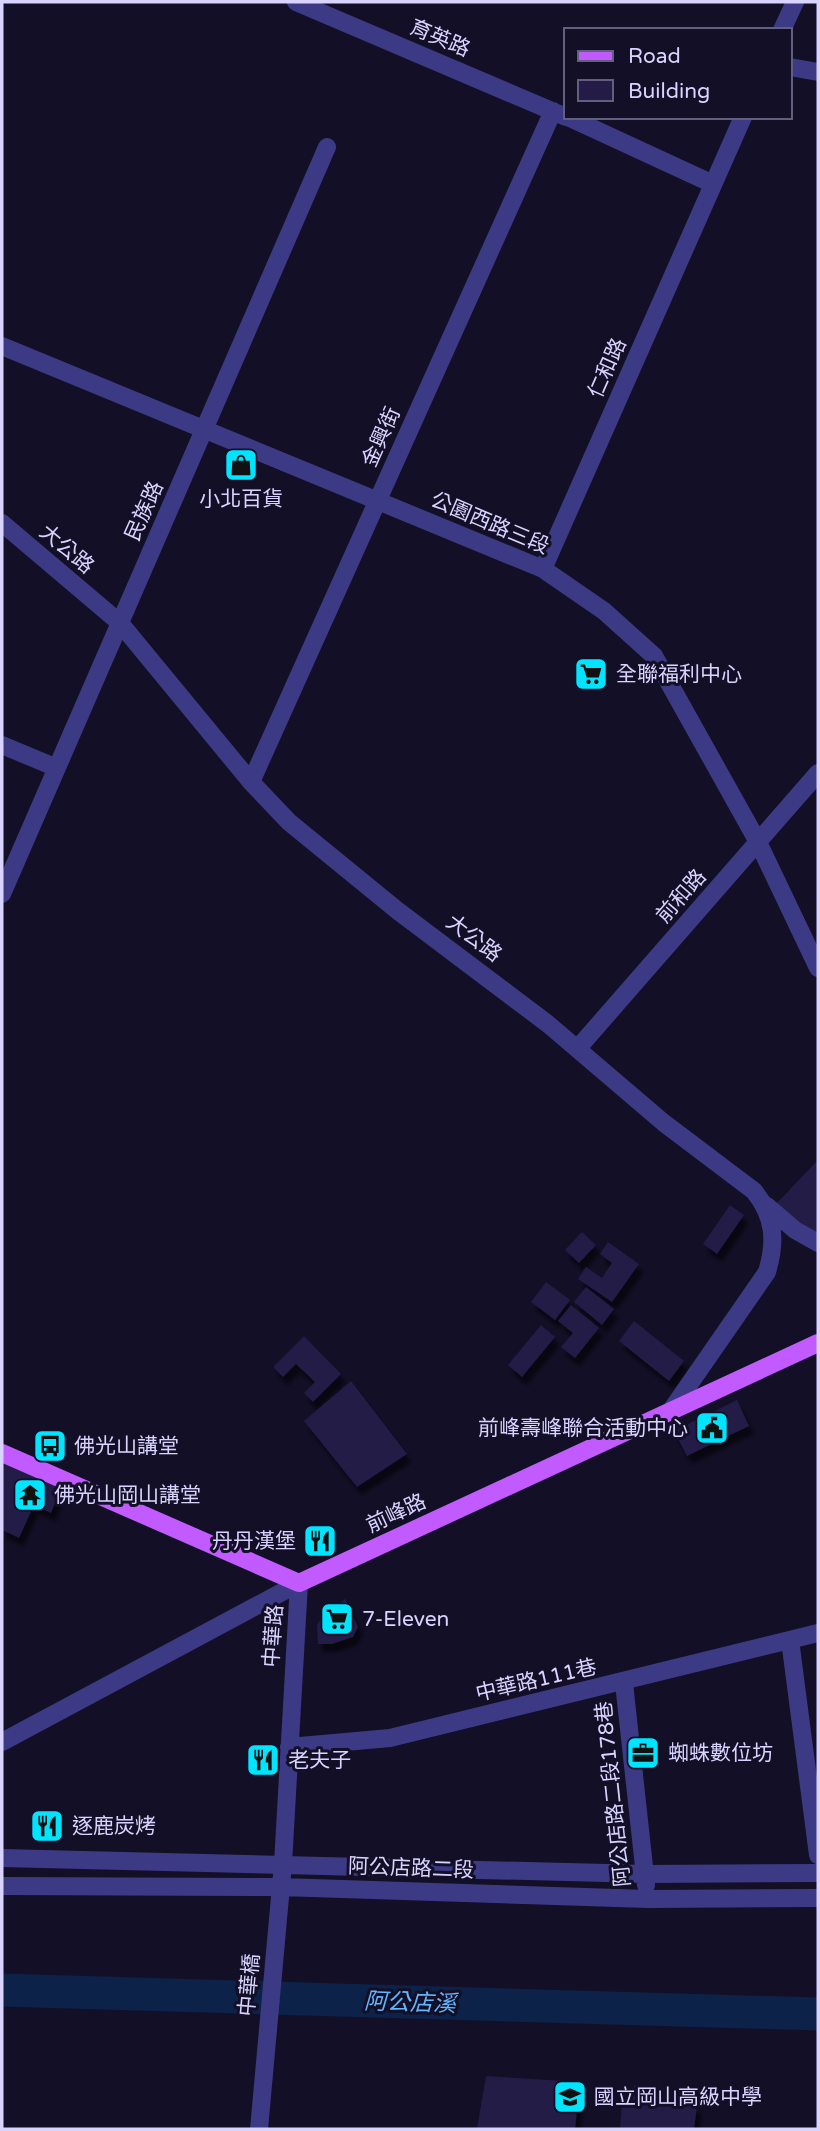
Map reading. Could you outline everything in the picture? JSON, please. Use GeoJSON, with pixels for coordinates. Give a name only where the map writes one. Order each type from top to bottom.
{"type":"FeatureCollection","features":[{"type":"Feature","properties":{"kind":"main road","name":"前峰路"},"geometry":{"type":"LineString","coordinates":[[299,1583],[818,1343]]}},
{"type":"Feature","properties":{"kind":"main road","name":"中華路"},"geometry":{"type":"LineString","coordinates":[[2,1453],[299,1583]]}},
{"type":"Feature","properties":{"kind":"street","name":"育英路"},"geometry":{"type":"LineString","coordinates":[[296,2],[562,115]]}},
{"type":"Feature","properties":{"kind":"street"},"geometry":{"type":"LineString","coordinates":[[783,28],[795,2]]}},
{"type":"Feature","properties":{"kind":"street"},"geometry":{"type":"LineString","coordinates":[[792,67],[818,72]]}},
{"type":"Feature","properties":{"kind":"street","name":"金興街"},"geometry":{"type":"LineString","coordinates":[[251,782],[378,500],[562,115]]}},
{"type":"Feature","properties":{"kind":"street","name":"育英路"},"geometry":{"type":"LineString","coordinates":[[571,119],[713,184]]}},
{"type":"Feature","properties":{"kind":"street"},"geometry":{"type":"LineString","coordinates":[[713,184],[742,119]]}},
{"type":"Feature","properties":{"kind":"street","name":"民族路"},"geometry":{"type":"LineString","coordinates":[[2,894],[327,147]]}},
{"type":"Feature","properties":{"kind":"street","name":"仁和路"},"geometry":{"type":"LineString","coordinates":[[543,569],[713,184]]}},
{"type":"Feature","properties":{"kind":"street","name":"公園西路三段"},"geometry":{"type":"LineString","coordinates":[[2,346],[543,569],[604,611],[654,656],[758,842],[818,968]]}},
{"type":"Feature","properties":{"kind":"street","name":"大公路"},"geometry":{"type":"LineString","coordinates":[[2,523],[120,623],[251,782],[300,831],[578,1048],[664,1123],[754,1191],[796,1230],[818,1242]]}},
{"type":"Feature","properties":{"kind":"street"},"geometry":{"type":"LineString","coordinates":[[2,745],[57,768]]}},
{"type":"Feature","properties":{"kind":"street","name":"前和路"},"geometry":{"type":"LineString","coordinates":[[578,1048],[818,773]]}},
{"type":"Feature","properties":{"kind":"street"},"geometry":{"type":"LineString","coordinates":[[670,1412],[767,1272],[774,1251],[773,1227],[765,1204]]}},
{"type":"Feature","properties":{"kind":"street","name":"前峰路"},"geometry":{"type":"LineString","coordinates":[[2,1742],[299,1583]]}},
{"type":"Feature","properties":{"kind":"street","name":"中華路"},"geometry":{"type":"LineString","coordinates":[[277,1932],[299,1583]]}},
{"type":"Feature","properties":{"kind":"street","name":"中華路111巷"},"geometry":{"type":"LineString","coordinates":[[289,1747],[390,1738],[624,1683],[818,1633]]}},
{"type":"Feature","properties":{"kind":"street"},"geometry":{"type":"LineString","coordinates":[[790,1640],[818,1855]]}},
{"type":"Feature","properties":{"kind":"street","name":"阿公店路二段178巷"},"geometry":{"type":"LineString","coordinates":[[624,1683],[648,1899]]}},
{"type":"Feature","properties":{"kind":"street","name":"阿公店路二段"},"geometry":{"type":"LineString","coordinates":[[2,1858],[645,1874],[818,1873]]}},
{"type":"Feature","properties":{"kind":"street"},"geometry":{"type":"LineString","coordinates":[[47,1859],[47,1888]]}},
{"type":"Feature","properties":{"kind":"street"},"geometry":{"type":"LineString","coordinates":[[461,1870],[461,1892]]}},
{"type":"Feature","properties":{"kind":"street","name":"阿公店路二段"},"geometry":{"type":"LineString","coordinates":[[2,1886],[281,1887],[648,1899],[818,1898]]}},
{"type":"Feature","properties":{"kind":"street","name":"中華橋"},"geometry":{"type":"LineString","coordinates":[[259,2129],[277,1932]]}},
{"type":"Feature","properties":{"kind":"building"},"geometry":{"type":"Polygon","coordinates":[[[818,1160],[818,1234],[807,1229],[776,1204],[818,1160]]]}},
{"type":"Feature","properties":{"kind":"building"},"geometry":{"type":"Polygon","coordinates":[[[730,1205],[744,1215],[717,1254],[703,1244],[730,1205]]]}},
{"type":"Feature","properties":{"kind":"building"},"geometry":{"type":"Polygon","coordinates":[[[582,1232],[596,1245],[579,1263],[565,1250],[582,1232]]]}},
{"type":"Feature","properties":{"kind":"building"},"geometry":{"type":"Polygon","coordinates":[[[608,1242],[639,1264],[612,1302],[578,1279],[586,1267],[602,1278],[612,1263],[600,1254],[608,1242]]]}},
{"type":"Feature","properties":{"kind":"building"},"geometry":{"type":"Polygon","coordinates":[[[546,1282],[570,1300],[555,1320],[531,1302],[546,1282]]]}},
{"type":"Feature","properties":{"kind":"building"},"geometry":{"type":"Polygon","coordinates":[[[586,1287],[614,1309],[602,1325],[574,1302],[586,1287]]]}},
{"type":"Feature","properties":{"kind":"building"},"geometry":{"type":"Polygon","coordinates":[[[571,1305],[599,1328],[575,1358],[561,1347],[573,1333],[558,1321],[571,1305]]]}},
{"type":"Feature","properties":{"kind":"building"},"geometry":{"type":"Polygon","coordinates":[[[634,1321],[684,1361],[669,1381],[619,1341],[634,1321]]]}},
{"type":"Feature","properties":{"kind":"building"},"geometry":{"type":"Polygon","coordinates":[[[541,1325],[555,1337],[522,1377],[508,1365],[541,1325]]]}},
{"type":"Feature","properties":{"kind":"building"},"geometry":{"type":"Polygon","coordinates":[[[304,1336],[341,1374],[313,1402],[304,1393],[315,1382],[296,1364],[283,1377],[273,1367],[304,1336]]]}},
{"type":"Feature","properties":{"kind":"building"},"geometry":{"type":"Polygon","coordinates":[[[351,1381],[407,1454],[357,1487],[304,1421],[351,1381]]]}},
{"type":"Feature","properties":{"kind":"building","name":"前峰壽峰聯合活動中心"},"geometry":{"type":"Polygon","coordinates":[[[737,1400],[749,1426],[687,1456],[674,1431],[737,1400]]]}},
{"type":"Feature","properties":{"kind":"building","name":"佛光山岡山講堂"},"geometry":{"type":"Polygon","coordinates":[[[2,1458],[63,1485],[51,1513],[34,1505],[19,1538],[2,1530],[2,1458]]]}},
{"type":"Feature","properties":{"kind":"building","name":"7-Eleven"},"geometry":{"type":"Polygon","coordinates":[[[345,1599],[358,1627],[353,1637],[332,1644],[318,1644],[317,1625],[324,1613],[345,1599]]]}},
{"type":"Feature","properties":{"kind":"building"},"geometry":{"type":"Polygon","coordinates":[[[486,2076],[580,2082],[575,2129],[477,2129],[486,2076]]]}},
{"type":"Feature","properties":{"kind":"building"},"geometry":{"type":"Polygon","coordinates":[[[634,2085],[687,2090],[685,2104],[697,2105],[694,2129],[620,2129],[623,2091],[633,2093],[634,2085]]]}},
{"type":"Feature","properties":{"kind":"waterway","name":"阿公店溪"},"geometry":{"type":"LineString","coordinates":[[2,1990],[818,2014]]}},
{"type":"Feature","properties":{"kind":"place","name":"小北百貨"},"geometry":{"type":"Point","coordinates":[241,465]}},
{"type":"Feature","properties":{"kind":"place","name":"全聯福利中心"},"geometry":{"type":"Point","coordinates":[591,674]}},
{"type":"Feature","properties":{"kind":"place","name":"前峰壽峰聯合活動中心"},"geometry":{"type":"Point","coordinates":[712,1428]}},
{"type":"Feature","properties":{"kind":"place","name":"佛光山講堂"},"geometry":{"type":"Point","coordinates":[50,1446]}},
{"type":"Feature","properties":{"kind":"place","name":"佛光山岡山講堂"},"geometry":{"type":"Point","coordinates":[30,1495]}},
{"type":"Feature","properties":{"kind":"place","name":"丹丹漢堡"},"geometry":{"type":"Point","coordinates":[320,1541]}},
{"type":"Feature","properties":{"kind":"place","name":"7-Eleven"},"geometry":{"type":"Point","coordinates":[337,1619]}},
{"type":"Feature","properties":{"kind":"place","name":"蜘蛛數位坊"},"geometry":{"type":"Point","coordinates":[643,1753]}},
{"type":"Feature","properties":{"kind":"place","name":"老夫子"},"geometry":{"type":"Point","coordinates":[263,1760]}},
{"type":"Feature","properties":{"kind":"place","name":"逐鹿炭烤"},"geometry":{"type":"Point","coordinates":[47,1826]}},
{"type":"Feature","properties":{"kind":"place","name":"國立岡山高級中學"},"geometry":{"type":"Point","coordinates":[570,2097]}}]}
